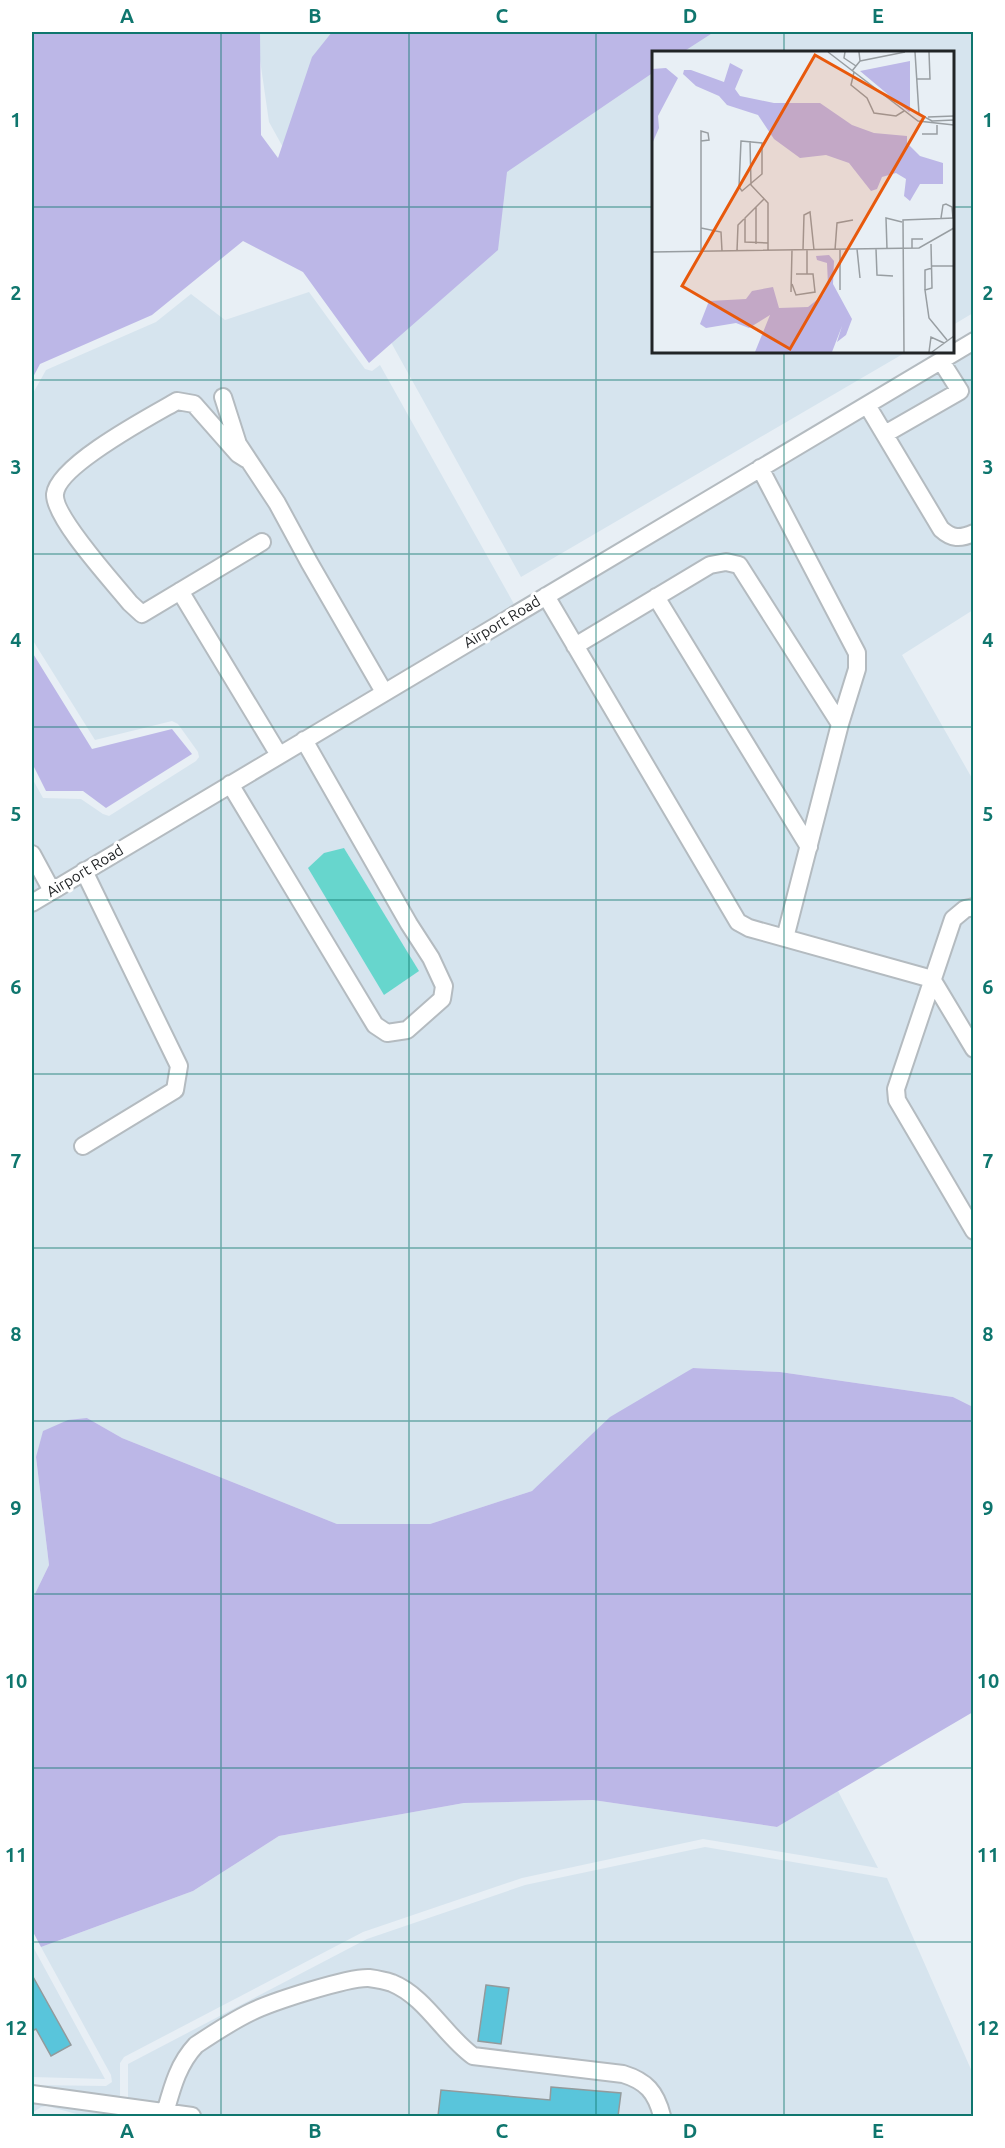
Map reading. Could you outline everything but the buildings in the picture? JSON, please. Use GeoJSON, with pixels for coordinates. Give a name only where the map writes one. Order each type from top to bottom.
{"type":"FeatureCollection","features":[{"type":"Feature","properties":{"kind":"street","name":"Airport Road"},"geometry":{"type":"LineString","coordinates":[[32,903],[974,341]]}},
{"type":"Feature","properties":{"kind":"street"},"geometry":{"type":"LineString","coordinates":[[885,434],[960,391],[941,361]]}},
{"type":"Feature","properties":{"kind":"street"},"geometry":{"type":"LineString","coordinates":[[223,397],[238,444],[246,459],[278,503],[309,562],[384,692]]}},
{"type":"Feature","properties":{"kind":"street"},"geometry":{"type":"LineString","coordinates":[[246,459],[238,454],[194,404],[177,401],[84,459],[60,480],[55,495],[65,522],[129,603],[142,614],[262,542]]}},
{"type":"Feature","properties":{"kind":"street"},"geometry":{"type":"LineString","coordinates":[[867,405],[941,529],[949,536],[959,538],[974,533]]}},
{"type":"Feature","properties":{"kind":"street"},"geometry":{"type":"LineString","coordinates":[[760,468],[857,653],[857,669],[840,724],[785,938]]}},
{"type":"Feature","properties":{"kind":"street"},"geometry":{"type":"LineString","coordinates":[[575,646],[710,565],[726,562],[739,564],[840,724]]}},
{"type":"Feature","properties":{"kind":"street"},"geometry":{"type":"LineString","coordinates":[[180,591],[279,755]]}},
{"type":"Feature","properties":{"kind":"street"},"geometry":{"type":"LineString","coordinates":[[546,596],[738,922],[749,928],[932,979],[974,1049]]}},
{"type":"Feature","properties":{"kind":"street"},"geometry":{"type":"LineString","coordinates":[[656,597],[808,847]]}},
{"type":"Feature","properties":{"kind":"street"},"geometry":{"type":"LineString","coordinates":[[230,784],[375,1024],[387,1033],[407,1030],[442,999],[444,986],[431,958],[409,924],[304,740]]}},
{"type":"Feature","properties":{"kind":"street"},"geometry":{"type":"LineString","coordinates":[[32,854],[52,891]]}},
{"type":"Feature","properties":{"kind":"street"},"geometry":{"type":"LineString","coordinates":[[83,1146],[175,1090],[179,1066],[84,872]]}},
{"type":"Feature","properties":{"kind":"street"},"geometry":{"type":"LineString","coordinates":[[974,907],[965,909],[953,919],[896,1089],[897,1100],[974,1231]]}},
{"type":"Feature","properties":{"kind":"street"},"geometry":{"type":"LineString","coordinates":[[165,2113],[178,2073],[189,2052],[196,2045],[253,2010],[290,1997],[369,1978],[392,1983],[406,1992],[425,2007],[461,2048],[473,2056],[631,2076],[639,2079],[649,2088],[660,2107],[662,2116]]}},
{"type":"Feature","properties":{"kind":"street"},"geometry":{"type":"LineString","coordinates":[[32,2094],[192,2116]]}},
{"type":"Feature","properties":{"kind":"shaded area"},"geometry":{"type":"Polygon","coordinates":[[[32,32],[260,32],[261,135],[278,158],[312,57],[332,32],[714,32],[685,51],[652,51],[652,73],[507,172],[498,250],[369,363],[303,272],[243,241],[152,315],[40,364],[32,379],[32,32]]]}},
{"type":"Feature","properties":{"kind":"shaded area"},"geometry":{"type":"Polygon","coordinates":[[[256,32],[973,32],[973,313],[954,324],[954,51],[652,51],[652,352],[906,352],[521,577],[269,122],[256,32]]]}},
{"type":"Feature","properties":{"kind":"shaded area"},"geometry":{"type":"Polygon","coordinates":[[[309,292],[365,369],[372,371],[380,365],[514,604],[32,892],[32,778],[43,798],[81,799],[109,816],[199,757],[198,752],[178,724],[172,721],[95,740],[32,639],[32,395],[46,370],[156,322],[191,294],[225,320],[309,292]]]}},
{"type":"Feature","properties":{"kind":"shaded area"},"geometry":{"type":"Polygon","coordinates":[[[973,352],[973,610],[902,655],[973,780],[973,1407],[953,1397],[780,1372],[693,1368],[532,1491],[430,1524],[337,1524],[122,1438],[87,1418],[36,1457],[49,1565],[32,1600],[32,914],[973,352]],[[344,848],[384,995],[418,971],[344,848]]]}},
{"type":"Feature","properties":{"kind":"shaded area"},"geometry":{"type":"Polygon","coordinates":[[[32,652],[92,749],[172,729],[192,754],[106,808],[83,791],[46,791],[32,763],[32,652]]]}},
{"type":"Feature","properties":{"kind":"shaded area"},"geometry":{"type":"Polygon","coordinates":[[[344,848],[419,971],[384,995],[308,868],[324,853],[344,848]]]}},
{"type":"Feature","properties":{"kind":"shaded area"},"geometry":{"type":"Polygon","coordinates":[[[693,1368],[780,1372],[953,1397],[973,1407],[973,1712],[777,1827],[593,1800],[464,1803],[279,1836],[193,1891],[41,1947],[32,1930],[32,1600],[49,1565],[36,1457],[43,1431],[68,1420],[87,1418],[122,1438],[337,1524],[430,1524],[532,1491],[610,1417],[693,1368]]]}},
{"type":"Feature","properties":{"kind":"shaded area"},"geometry":{"type":"Polygon","coordinates":[[[838,1791],[878,1868],[703,1839],[522,1878],[363,1932],[124,2057],[120,2063],[120,2097],[32,2085],[106,2086],[112,2082],[111,2075],[41,1947],[193,1891],[279,1836],[464,1803],[593,1800],[777,1827],[838,1791]]]}},
{"type":"Feature","properties":{"kind":"shaded area"},"geometry":{"type":"Polygon","coordinates":[[[705,1847],[887,1878],[973,2074],[973,2116],[128,2116],[128,2064],[367,1939],[525,1885],[705,1847]]]}},
{"type":"Feature","properties":{"kind":"shaded area"},"geometry":{"type":"Polygon","coordinates":[[[32,1945],[105,2079],[32,2077],[32,1945]]]}},
{"type":"Feature","properties":{"kind":"shaded area"},"geometry":{"type":"Polygon","coordinates":[[[32,2103],[120,2116],[84,2116],[47,2106],[32,2113],[32,2103]]]}}]}
